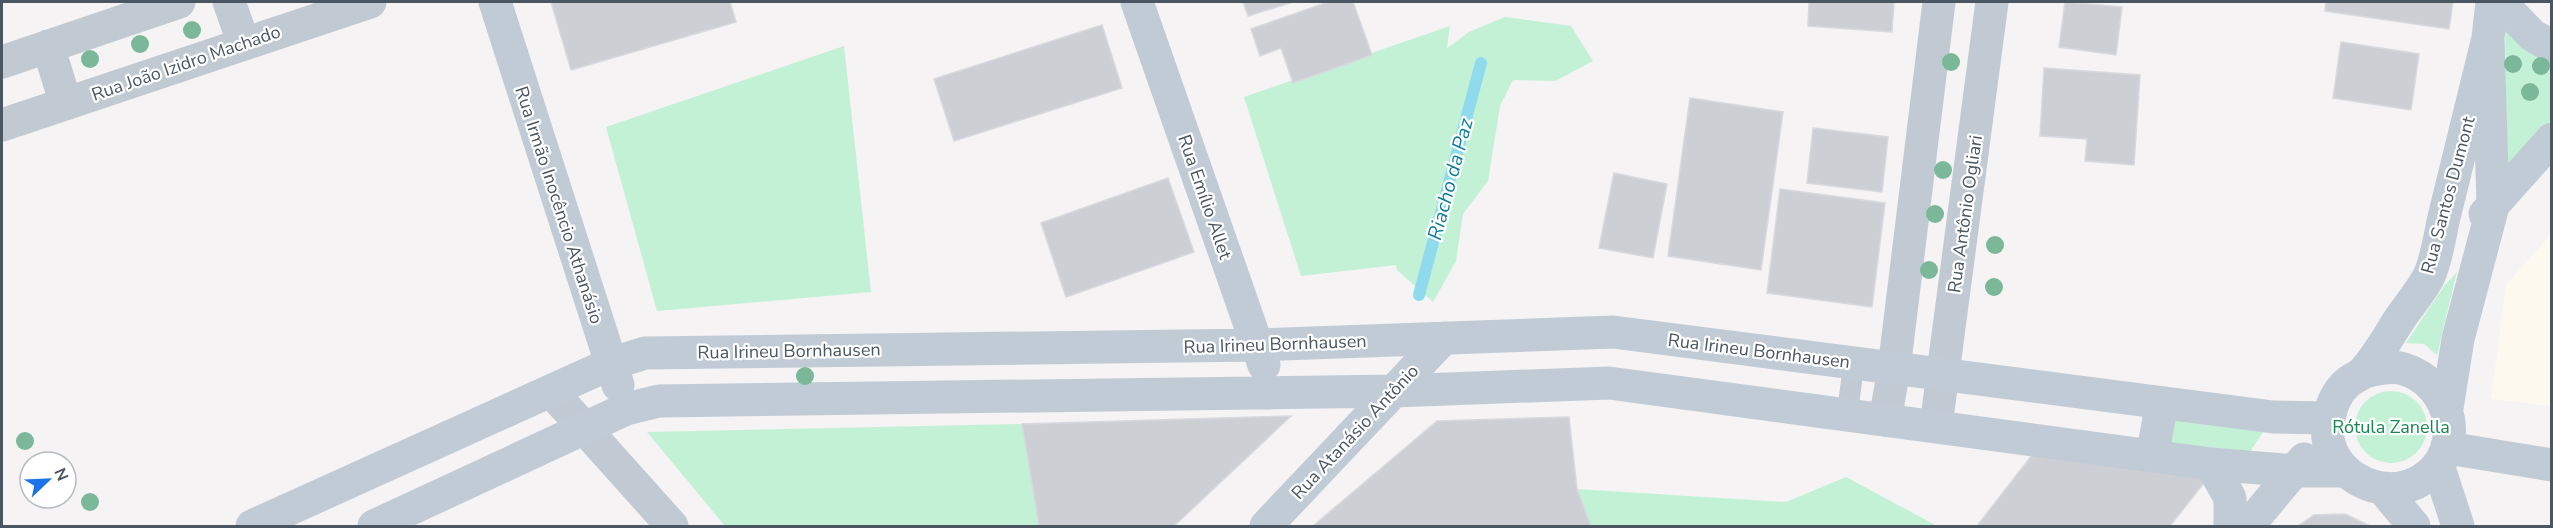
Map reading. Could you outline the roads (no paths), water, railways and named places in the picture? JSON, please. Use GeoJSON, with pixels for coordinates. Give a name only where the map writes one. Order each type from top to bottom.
{"type":"FeatureCollection","features":[{"type":"Feature","properties":{"kind":"street"},"geometry":{"type":"LineString","coordinates":[[2,62],[179,2]]}},
{"type":"Feature","properties":{"kind":"street"},"geometry":{"type":"LineString","coordinates":[[229,2],[244,44]]}},
{"type":"Feature","properties":{"kind":"street","name":"Rua João Izidro Machado"},"geometry":{"type":"LineString","coordinates":[[2,125],[370,2]]}},
{"type":"Feature","properties":{"kind":"street","name":"Rua Irmão Inocêncio Athanásio"},"geometry":{"type":"LineString","coordinates":[[495,2],[626,409]]}},
{"type":"Feature","properties":{"kind":"street","name":"Rua Emílio Allet"},"geometry":{"type":"LineString","coordinates":[[1137,2],[1273,393]]}},
{"type":"Feature","properties":{"kind":"street"},"geometry":{"type":"LineString","coordinates":[[1885,420],[1894,369],[1939,2]]}},
{"type":"Feature","properties":{"kind":"street","name":"Rua Antônio Ogliari"},"geometry":{"type":"LineString","coordinates":[[1936,426],[1992,2]]}},
{"type":"Feature","properties":{"kind":"street","name":"Rua Santos Dumont"},"geometry":{"type":"LineString","coordinates":[[2364,372],[2429,275],[2488,38],[2492,2]]}},
{"type":"Feature","properties":{"kind":"street"},"geometry":{"type":"LineString","coordinates":[[2500,2],[2532,35],[2552,47]]}},
{"type":"Feature","properties":{"kind":"street","name":"Rua Santos Dumont"},"geometry":{"type":"LineString","coordinates":[[2488,38],[2493,206]]}},
{"type":"Feature","properties":{"kind":"street"},"geometry":{"type":"LineString","coordinates":[[48,46],[66,104]]}},
{"type":"Feature","properties":{"kind":"street"},"geometry":{"type":"LineString","coordinates":[[1925,122],[1976,130]]}},
{"type":"Feature","properties":{"kind":"street"},"geometry":{"type":"LineString","coordinates":[[2429,275],[2552,139]]}},
{"type":"Feature","properties":{"kind":"street"},"geometry":{"type":"LineString","coordinates":[[2447,408],[2458,339],[2493,206]]}},
{"type":"Feature","properties":{"kind":"street","name":"Rua Irineu Bornhausen"},"geometry":{"type":"LineString","coordinates":[[252,526],[610,364],[645,353],[1257,345],[1613,332],[2273,417],[2328,422]]}},
{"type":"Feature","properties":{"kind":"street","name":"Rua Atanásio Antônio"},"geometry":{"type":"LineString","coordinates":[[1266,526],[1444,338]]}},
{"type":"Feature","properties":{"kind":"street"},"geometry":{"type":"LineString","coordinates":[[937,350],[939,397]]}},
{"type":"Feature","properties":{"kind":"street"},"geometry":{"type":"LineString","coordinates":[[2248,526],[2295,471],[2328,422],[2335,399],[2347,383],[2364,372],[2384,367],[2403,368],[2422,377],[2437,390],[2447,408],[2451,428],[2443,456],[2423,480],[2403,488],[2383,489],[2362,484],[2346,471],[2336,458],[2330,442],[2328,422]]}},
{"type":"Feature","properties":{"kind":"street"},"geometry":{"type":"LineString","coordinates":[[374,526],[626,409],[659,401],[1394,391],[1609,383],[2211,464],[2295,471],[2346,471]]}},
{"type":"Feature","properties":{"kind":"street"},"geometry":{"type":"LineString","coordinates":[[551,391],[672,526]]}},
{"type":"Feature","properties":{"kind":"street"},"geometry":{"type":"LineString","coordinates":[[2152,456],[2162,403]]}},
{"type":"Feature","properties":{"kind":"street"},"geometry":{"type":"LineString","coordinates":[[2443,456],[2552,465]]}},
{"type":"Feature","properties":{"kind":"street"},"geometry":{"type":"LineString","coordinates":[[2443,456],[2458,526]]}},
{"type":"Feature","properties":{"kind":"street"},"geometry":{"type":"LineString","coordinates":[[2211,464],[2230,498],[2229,526]]}},
{"type":"Feature","properties":{"kind":"street"},"geometry":{"type":"LineString","coordinates":[[2383,489],[2414,526]]}},
{"type":"Feature","properties":{"kind":"lane"},"geometry":{"type":"LineString","coordinates":[[1846,414],[1854,363]]}},
{"type":"Feature","properties":{"kind":"waterway","name":"Riacho da Paz"},"geometry":{"type":"LineString","coordinates":[[1419,295],[1481,63]]}},
{"type":"Feature","properties":{"kind":"park label","name":"Rótula Zanella"},"geometry":{"type":"Point","coordinates":[2391,427]}}]}
